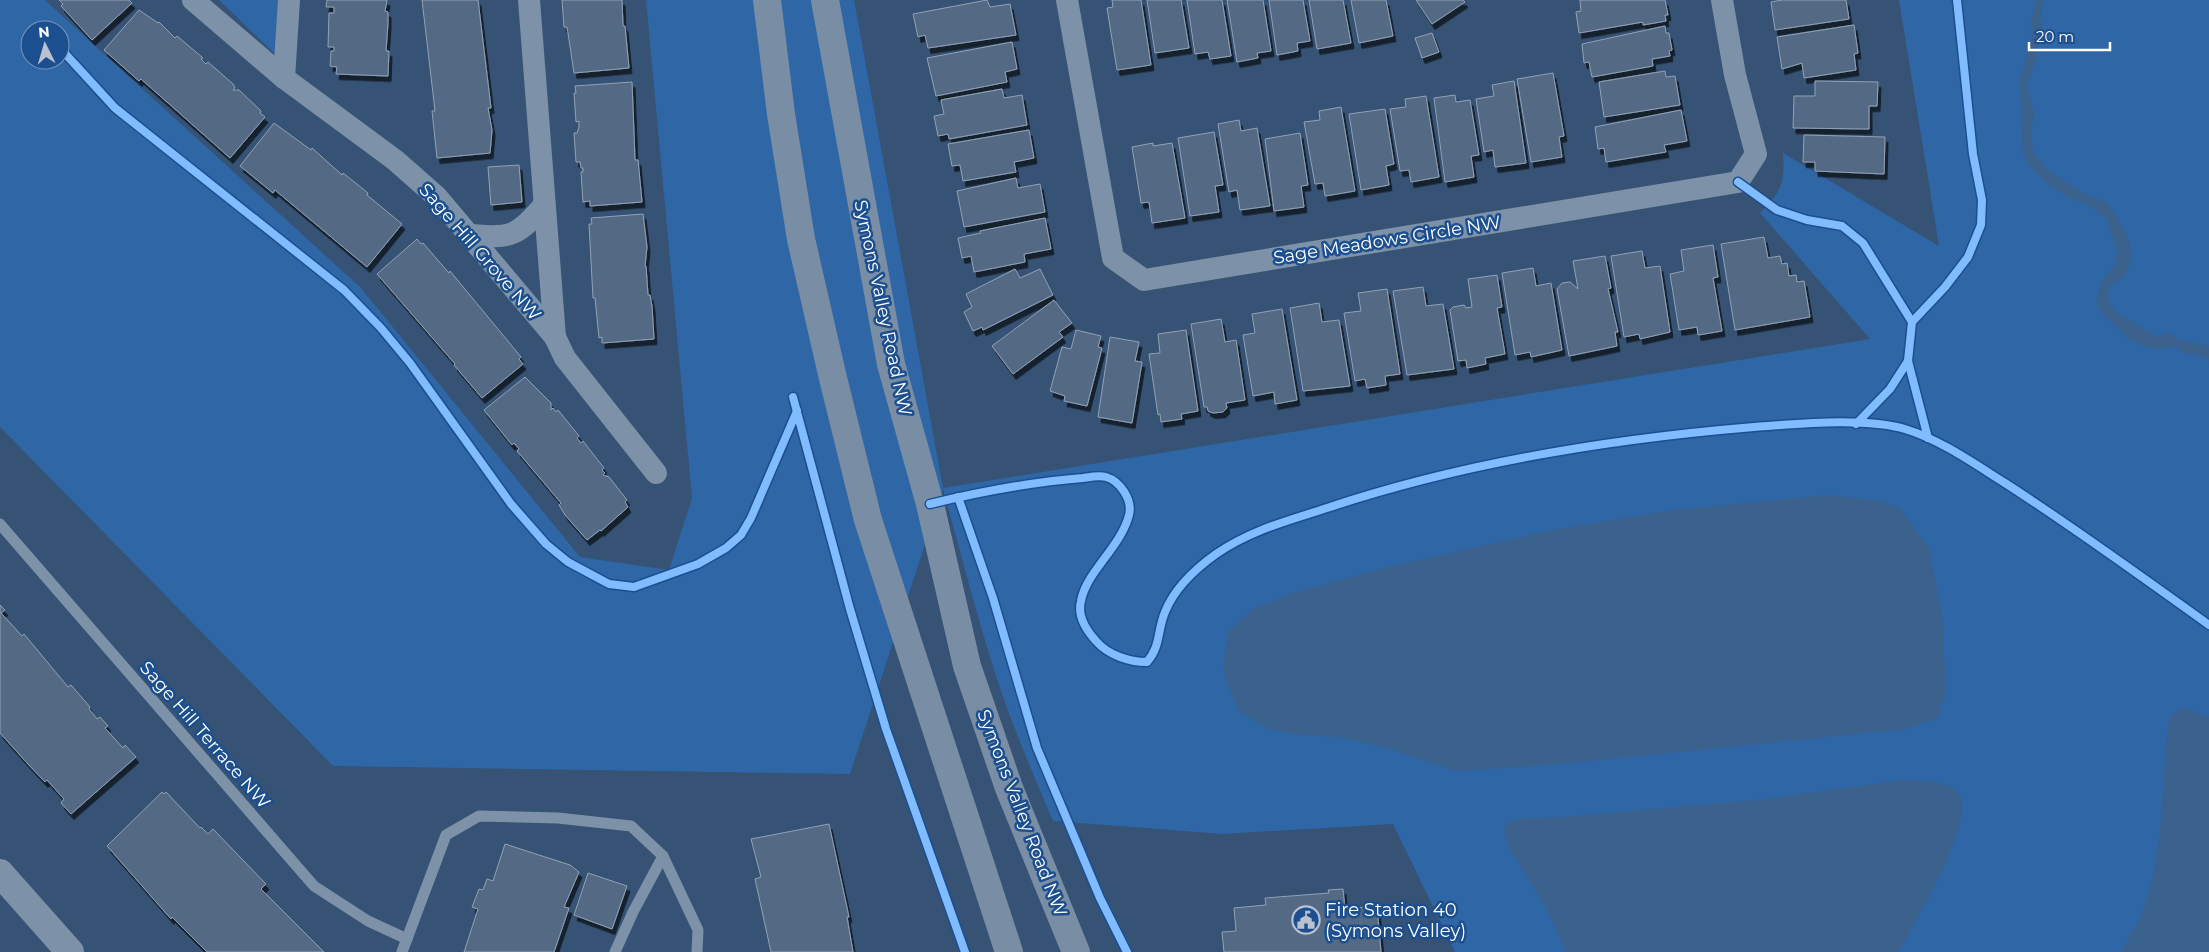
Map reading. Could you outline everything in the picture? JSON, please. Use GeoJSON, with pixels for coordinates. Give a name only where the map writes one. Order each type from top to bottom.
{"type":"FeatureCollection","features":[{"type":"Feature","properties":{"kind":"main road"},"geometry":{"type":"LineString","coordinates":[[767,0],[781,114],[801,239],[866,510],[1009,952]]}},
{"type":"Feature","properties":{"kind":"main road","name":"Symons Valley Road NW"},"geometry":{"type":"LineString","coordinates":[[825,0],[891,364],[930,504],[967,666],[1008,788],[1076,952]]}},
{"type":"Feature","properties":{"kind":"street","name":"Sage Hill Grove NW"},"geometry":{"type":"LineString","coordinates":[[193,0],[284,78],[395,160],[437,197],[555,338],[565,358],[656,474]]}},
{"type":"Feature","properties":{"kind":"street"},"geometry":{"type":"LineString","coordinates":[[284,78],[288,0]]}},
{"type":"Feature","properties":{"kind":"street","name":"Sage Hill Grove NW"},"geometry":{"type":"LineString","coordinates":[[529,0],[555,338]]}},
{"type":"Feature","properties":{"kind":"street","name":"Sage Meadows Circle NW"},"geometry":{"type":"LineString","coordinates":[[1067,0],[1113,258],[1144,280],[1738,182],[1756,154],[1735,75],[1722,0]]}},
{"type":"Feature","properties":{"kind":"street"},"geometry":{"type":"LineString","coordinates":[[470,235],[494,237],[513,234],[528,225],[544,206]]}},
{"type":"Feature","properties":{"kind":"street"},"geometry":{"type":"LineString","coordinates":[[0,874],[70,952]]}},
{"type":"Feature","properties":{"kind":"lane","name":"Sage Hill Terrace NW"},"geometry":{"type":"LineString","coordinates":[[0,524],[314,886],[368,920],[407,938]]}},
{"type":"Feature","properties":{"kind":"lane"},"geometry":{"type":"LineString","coordinates":[[402,952],[446,835],[479,816],[558,818],[631,826],[663,856],[698,930],[697,952]]}},
{"type":"Feature","properties":{"kind":"lane"},"geometry":{"type":"LineString","coordinates":[[615,952],[633,912],[663,856]]}},
{"type":"Feature","properties":{"kind":"shaded area"},"geometry":{"type":"Polygon","coordinates":[[[0,0],[45,0],[67,20],[20,20],[20,70],[70,70],[70,23],[361,288],[580,557],[669,570],[692,498],[646,0],[854,0],[943,488],[1870,339],[1760,213],[1773,199],[1780,186],[1783,172],[1783,153],[1939,246],[1899,0],[2209,0],[2209,952],[1455,952],[1393,824],[1223,834],[1053,821],[1002,694],[978,617],[943,489],[850,774],[333,766],[0,427],[0,0]]]}},
{"type":"Feature","properties":{"kind":"shaded area"},"geometry":{"type":"Polygon","coordinates":[[[219,0],[280,0],[275,54],[219,0]]]}},
{"type":"Feature","properties":{"kind":"shaded area"},"geometry":{"type":"Polygon","coordinates":[[[2036,0],[2043,0],[2040,18],[2044,35],[2036,48],[2037,55],[2027,86],[2034,113],[2031,133],[2033,151],[2049,171],[2088,196],[2106,202],[2128,237],[2131,253],[2129,266],[2124,277],[2113,283],[2109,288],[2108,300],[2117,313],[2155,336],[2169,333],[2179,340],[2209,346],[2209,361],[2176,347],[2161,349],[2146,347],[2128,338],[2100,311],[2097,303],[2099,288],[2106,275],[2115,265],[2118,255],[2107,219],[2086,204],[2071,199],[2046,183],[2029,166],[2023,152],[2020,79],[2032,38],[2031,22],[2036,0]]]}},
{"type":"Feature","properties":{"kind":"shaded area"},"geometry":{"type":"Polygon","coordinates":[[[1828,495],[1876,500],[1899,508],[1929,548],[1942,616],[1945,674],[1945,696],[1937,718],[1905,729],[1549,765],[1456,771],[1387,748],[1339,737],[1302,735],[1271,730],[1238,711],[1223,671],[1228,632],[1253,609],[1293,593],[1384,568],[1559,529],[1673,510],[1828,495]]]}},
{"type":"Feature","properties":{"kind":"shaded area"},"geometry":{"type":"Polygon","coordinates":[[[2184,708],[2209,717],[2209,952],[2120,952],[2141,916],[2149,893],[2155,869],[2161,820],[2169,720],[2174,713],[2184,708]]]}},
{"type":"Feature","properties":{"kind":"shaded area"},"geometry":{"type":"Polygon","coordinates":[[[1903,780],[1947,785],[1958,793],[1962,805],[1952,847],[1929,897],[1899,952],[1566,952],[1548,911],[1508,845],[1504,832],[1506,824],[1518,819],[1565,817],[1767,799],[1903,780]]]}},
{"type":"Feature","properties":{"kind":"building"},"geometry":{"type":"Polygon","coordinates":[[[59,0],[129,0],[132,3],[92,40],[61,6],[63,4],[59,0]]]}},
{"type":"Feature","properties":{"kind":"building"},"geometry":{"type":"Polygon","coordinates":[[[327,0],[387,0],[385,11],[388,12],[386,51],[389,51],[388,76],[336,74],[337,67],[330,66],[331,51],[334,51],[334,47],[328,47],[329,13],[334,13],[334,7],[326,7],[327,0]]]}},
{"type":"Feature","properties":{"kind":"building"},"geometry":{"type":"Polygon","coordinates":[[[422,0],[478,0],[491,108],[488,108],[492,130],[490,153],[437,158],[432,111],[435,111],[422,0]]]}},
{"type":"Feature","properties":{"kind":"building"},"geometry":{"type":"Polygon","coordinates":[[[562,0],[622,0],[623,26],[625,26],[629,68],[574,73],[567,27],[564,27],[562,0]]]}},
{"type":"Feature","properties":{"kind":"building"},"geometry":{"type":"Polygon","coordinates":[[[987,0],[990,7],[1010,4],[1016,35],[928,48],[925,35],[918,37],[913,14],[987,0]]]}},
{"type":"Feature","properties":{"kind":"building"},"geometry":{"type":"Polygon","coordinates":[[[1112,0],[1141,0],[1151,65],[1117,70],[1107,8],[1113,7],[1112,0]]]}},
{"type":"Feature","properties":{"kind":"building"},"geometry":{"type":"Polygon","coordinates":[[[1147,0],[1181,0],[1189,48],[1155,53],[1147,0]]]}},
{"type":"Feature","properties":{"kind":"building"},"geometry":{"type":"Polygon","coordinates":[[[1187,0],[1222,0],[1231,56],[1210,59],[1208,52],[1195,54],[1187,0]]]}},
{"type":"Feature","properties":{"kind":"building"},"geometry":{"type":"Polygon","coordinates":[[[1227,0],[1263,0],[1271,51],[1257,53],[1258,58],[1237,62],[1227,0]]]}},
{"type":"Feature","properties":{"kind":"building"},"geometry":{"type":"Polygon","coordinates":[[[1269,0],[1303,0],[1310,41],[1297,43],[1298,51],[1277,55],[1269,0]]]}},
{"type":"Feature","properties":{"kind":"building"},"geometry":{"type":"Polygon","coordinates":[[[1309,0],[1343,0],[1351,43],[1317,49],[1309,0]]]}},
{"type":"Feature","properties":{"kind":"building"},"geometry":{"type":"Polygon","coordinates":[[[1351,0],[1386,0],[1393,36],[1359,43],[1351,0]]]}},
{"type":"Feature","properties":{"kind":"building"},"geometry":{"type":"Polygon","coordinates":[[[1416,0],[1463,0],[1465,2],[1432,24],[1416,0]]]}},
{"type":"Feature","properties":{"kind":"building"},"geometry":{"type":"Polygon","coordinates":[[[1580,0],[1665,0],[1668,15],[1665,15],[1666,21],[1643,25],[1643,22],[1579,33],[1576,12],[1581,11],[1580,0]]]}},
{"type":"Feature","properties":{"kind":"building"},"geometry":{"type":"Polygon","coordinates":[[[1782,0],[1846,0],[1849,19],[1775,30],[1771,2],[1782,0]]]}},
{"type":"Feature","properties":{"kind":"building"},"geometry":{"type":"Polygon","coordinates":[[[139,10],[159,22],[175,38],[177,36],[203,58],[201,59],[206,64],[208,62],[233,84],[235,88],[233,90],[239,90],[265,117],[230,158],[141,79],[139,81],[104,50],[139,10]]]}},
{"type":"Feature","properties":{"kind":"building"},"geometry":{"type":"Polygon","coordinates":[[[1854,25],[1858,53],[1854,54],[1856,70],[1804,78],[1802,63],[1782,69],[1777,37],[1854,25]]]}},
{"type":"Feature","properties":{"kind":"building"},"geometry":{"type":"Polygon","coordinates":[[[1665,26],[1666,33],[1669,33],[1672,50],[1669,51],[1670,56],[1652,59],[1653,66],[1592,77],[1589,62],[1584,63],[1582,44],[1665,26]]]}},
{"type":"Feature","properties":{"kind":"building"},"geometry":{"type":"Polygon","coordinates":[[[1432,33],[1439,52],[1422,58],[1415,38],[1432,33]]]}},
{"type":"Feature","properties":{"kind":"building"},"geometry":{"type":"Polygon","coordinates":[[[1012,42],[1017,69],[1005,72],[1007,82],[936,96],[927,58],[1012,42]]]}},
{"type":"Feature","properties":{"kind":"building"},"geometry":{"type":"Polygon","coordinates":[[[1665,71],[1666,77],[1675,76],[1680,105],[1604,117],[1599,82],[1665,71]]]}},
{"type":"Feature","properties":{"kind":"building"},"geometry":{"type":"Polygon","coordinates":[[[1553,73],[1564,136],[1559,137],[1562,157],[1531,162],[1517,79],[1553,73]]]}},
{"type":"Feature","properties":{"kind":"building"},"geometry":{"type":"Polygon","coordinates":[[[1514,81],[1526,163],[1495,167],[1493,150],[1484,152],[1476,99],[1494,96],[1492,85],[1514,81]]]}},
{"type":"Feature","properties":{"kind":"building"},"geometry":{"type":"Polygon","coordinates":[[[1815,81],[1878,82],[1877,106],[1869,106],[1869,129],[1793,128],[1794,96],[1815,96],[1815,81]]]}},
{"type":"Feature","properties":{"kind":"building"},"geometry":{"type":"Polygon","coordinates":[[[632,82],[635,160],[638,160],[642,202],[590,206],[590,201],[583,202],[581,172],[583,172],[583,168],[581,168],[580,162],[576,162],[574,133],[577,133],[579,121],[576,122],[575,86],[632,82]]]}},
{"type":"Feature","properties":{"kind":"building"},"geometry":{"type":"Polygon","coordinates":[[[1002,89],[1004,98],[1022,95],[1027,125],[949,139],[948,134],[938,136],[934,116],[944,114],[941,100],[1002,89]]]}},
{"type":"Feature","properties":{"kind":"building"},"geometry":{"type":"Polygon","coordinates":[[[1455,95],[1456,102],[1470,100],[1479,155],[1471,156],[1474,177],[1445,182],[1434,98],[1455,95]]]}},
{"type":"Feature","properties":{"kind":"building"},"geometry":{"type":"Polygon","coordinates":[[[1426,96],[1439,177],[1411,182],[1409,170],[1400,171],[1390,109],[1406,107],[1405,99],[1426,96]]]}},
{"type":"Feature","properties":{"kind":"building"},"geometry":{"type":"Polygon","coordinates":[[[1341,107],[1355,191],[1325,196],[1323,183],[1315,184],[1304,122],[1320,120],[1319,111],[1341,107]]]}},
{"type":"Feature","properties":{"kind":"building"},"geometry":{"type":"Polygon","coordinates":[[[1385,109],[1394,164],[1386,166],[1389,185],[1361,190],[1349,114],[1385,109]]]}},
{"type":"Feature","properties":{"kind":"building"},"geometry":{"type":"Polygon","coordinates":[[[1681,110],[1687,141],[1664,145],[1666,152],[1606,162],[1604,148],[1598,149],[1595,127],[1681,110]]]}},
{"type":"Feature","properties":{"kind":"building"},"geometry":{"type":"Polygon","coordinates":[[[1239,120],[1241,131],[1257,128],[1270,206],[1240,210],[1237,190],[1229,192],[1218,124],[1239,120]]]}},
{"type":"Feature","properties":{"kind":"building"},"geometry":{"type":"Polygon","coordinates":[[[274,123],[311,150],[312,148],[342,175],[343,173],[368,193],[367,195],[402,224],[367,267],[275,190],[273,193],[240,166],[274,123]]]}},
{"type":"Feature","properties":{"kind":"building"},"geometry":{"type":"Polygon","coordinates":[[[1029,130],[1034,158],[1014,162],[1016,172],[963,181],[960,165],[952,166],[948,144],[1029,130]]]}},
{"type":"Feature","properties":{"kind":"building"},"geometry":{"type":"Polygon","coordinates":[[[1214,132],[1223,185],[1215,186],[1219,212],[1190,216],[1178,138],[1214,132]]]}},
{"type":"Feature","properties":{"kind":"building"},"geometry":{"type":"Polygon","coordinates":[[[1300,133],[1308,185],[1301,186],[1304,207],[1274,211],[1265,139],[1300,133]]]}},
{"type":"Feature","properties":{"kind":"building"},"geometry":{"type":"Polygon","coordinates":[[[1804,135],[1885,137],[1884,174],[1815,171],[1815,162],[1803,162],[1804,135]]]}},
{"type":"Feature","properties":{"kind":"building"},"geometry":{"type":"Polygon","coordinates":[[[1153,143],[1153,146],[1172,143],[1185,218],[1152,223],[1149,202],[1141,203],[1132,147],[1153,143]]]}},
{"type":"Feature","properties":{"kind":"building"},"geometry":{"type":"Polygon","coordinates":[[[519,165],[522,202],[491,205],[488,167],[519,165]]]}},
{"type":"Feature","properties":{"kind":"building"},"geometry":{"type":"Polygon","coordinates":[[[1016,178],[1018,188],[1040,184],[1045,212],[964,227],[957,191],[1016,178]]]}},
{"type":"Feature","properties":{"kind":"building"},"geometry":{"type":"Polygon","coordinates":[[[643,214],[647,247],[645,266],[648,295],[650,295],[652,306],[654,339],[602,343],[602,337],[599,338],[595,298],[593,298],[589,224],[592,224],[591,218],[643,214]]]}},
{"type":"Feature","properties":{"kind":"building"},"geometry":{"type":"Polygon","coordinates":[[[1045,218],[1051,249],[1024,254],[1025,262],[974,272],[971,256],[962,258],[958,238],[981,233],[980,231],[1045,218]]]}},
{"type":"Feature","properties":{"kind":"building"},"geometry":{"type":"Polygon","coordinates":[[[1764,237],[1768,258],[1780,256],[1782,264],[1787,263],[1789,276],[1796,275],[1797,282],[1804,281],[1810,317],[1735,330],[1721,244],[1764,237]]]}},
{"type":"Feature","properties":{"kind":"building"},"geometry":{"type":"Polygon","coordinates":[[[417,239],[421,244],[423,243],[449,273],[450,271],[521,357],[519,359],[523,364],[482,398],[377,274],[417,239]]]}},
{"type":"Feature","properties":{"kind":"building"},"geometry":{"type":"Polygon","coordinates":[[[1713,245],[1718,277],[1713,278],[1722,331],[1698,335],[1697,327],[1679,330],[1670,274],[1684,271],[1681,250],[1713,245]]]}},
{"type":"Feature","properties":{"kind":"building"},"geometry":{"type":"Polygon","coordinates":[[[1642,251],[1645,268],[1660,266],[1670,332],[1640,339],[1639,334],[1624,337],[1611,256],[1642,251]]]}},
{"type":"Feature","properties":{"kind":"building"},"geometry":{"type":"Polygon","coordinates":[[[1605,256],[1611,288],[1608,289],[1618,332],[1615,332],[1617,346],[1569,356],[1557,289],[1562,283],[1570,282],[1578,289],[1573,261],[1605,256]]]}},
{"type":"Feature","properties":{"kind":"building"},"geometry":{"type":"Polygon","coordinates":[[[1533,268],[1536,286],[1551,283],[1562,350],[1531,357],[1530,352],[1515,355],[1502,273],[1533,268]]]}},
{"type":"Feature","properties":{"kind":"building"},"geometry":{"type":"Polygon","coordinates":[[[1015,269],[1020,278],[1040,269],[1053,295],[983,330],[982,327],[973,331],[964,312],[972,307],[966,294],[1015,269]]]}},
{"type":"Feature","properties":{"kind":"building"},"geometry":{"type":"Polygon","coordinates":[[[1497,275],[1502,307],[1497,308],[1505,354],[1485,358],[1486,364],[1467,368],[1466,360],[1458,361],[1450,310],[1453,307],[1464,305],[1466,308],[1472,307],[1468,279],[1497,275]]]}},
{"type":"Feature","properties":{"kind":"building"},"geometry":{"type":"Polygon","coordinates":[[[1423,287],[1426,306],[1443,304],[1454,369],[1407,375],[1393,291],[1423,287]]]}},
{"type":"Feature","properties":{"kind":"building"},"geometry":{"type":"Polygon","coordinates":[[[1387,289],[1400,374],[1385,376],[1386,385],[1367,388],[1365,379],[1355,381],[1344,313],[1361,311],[1358,293],[1387,289]]]}},
{"type":"Feature","properties":{"kind":"building"},"geometry":{"type":"Polygon","coordinates":[[[1054,300],[1072,323],[1059,332],[1063,337],[1013,374],[992,346],[1054,300]]]}},
{"type":"Feature","properties":{"kind":"building"},"geometry":{"type":"Polygon","coordinates":[[[1319,303],[1322,322],[1339,320],[1350,386],[1303,391],[1290,308],[1319,303]]]}},
{"type":"Feature","properties":{"kind":"building"},"geometry":{"type":"Polygon","coordinates":[[[1282,309],[1297,400],[1275,404],[1274,392],[1253,396],[1243,335],[1255,333],[1252,314],[1282,309]]]}},
{"type":"Feature","properties":{"kind":"building"},"geometry":{"type":"Polygon","coordinates":[[[1221,319],[1225,342],[1236,340],[1245,400],[1226,403],[1227,408],[1223,412],[1213,413],[1208,411],[1207,407],[1204,407],[1191,324],[1221,319]]]}},
{"type":"Feature","properties":{"kind":"building"},"geometry":{"type":"Polygon","coordinates":[[[1076,330],[1101,336],[1098,347],[1102,348],[1087,406],[1064,401],[1065,396],[1050,391],[1062,347],[1071,349],[1076,330]]]}},
{"type":"Feature","properties":{"kind":"building"},"geometry":{"type":"Polygon","coordinates":[[[1186,330],[1198,411],[1181,414],[1182,419],[1161,422],[1160,414],[1158,415],[1149,354],[1160,353],[1158,334],[1186,330]]]}},
{"type":"Feature","properties":{"kind":"building"},"geometry":{"type":"Polygon","coordinates":[[[1110,337],[1139,342],[1135,361],[1142,362],[1132,423],[1098,417],[1110,337]]]}},
{"type":"Feature","properties":{"kind":"building"},"geometry":{"type":"Polygon","coordinates":[[[525,377],[551,403],[551,410],[553,408],[556,412],[558,410],[579,436],[577,438],[581,443],[583,441],[604,468],[602,470],[605,473],[603,475],[609,477],[627,500],[625,502],[628,507],[601,531],[587,540],[565,515],[559,505],[561,503],[517,451],[519,449],[514,443],[512,445],[484,410],[525,377]]]}},
{"type":"Feature","properties":{"kind":"building"},"geometry":{"type":"Polygon","coordinates":[[[0,605],[5,610],[1,613],[22,636],[24,634],[68,687],[71,685],[90,707],[89,709],[97,719],[100,717],[108,726],[105,728],[123,748],[125,745],[136,757],[71,814],[61,803],[64,799],[47,780],[45,782],[0,733],[0,605]]]}},
{"type":"Feature","properties":{"kind":"building"},"geometry":{"type":"Polygon","coordinates":[[[162,792],[164,794],[166,792],[208,834],[213,829],[266,884],[261,889],[324,952],[207,952],[172,917],[171,919],[107,846],[162,792]]]}},
{"type":"Feature","properties":{"kind":"building"},"geometry":{"type":"Polygon","coordinates":[[[829,824],[849,917],[847,917],[853,952],[771,952],[755,879],[761,877],[751,839],[829,824]]]}},
{"type":"Feature","properties":{"kind":"building"},"geometry":{"type":"Polygon","coordinates":[[[505,844],[570,865],[579,872],[564,907],[569,908],[554,952],[464,952],[478,909],[472,907],[479,889],[483,890],[487,879],[493,881],[505,844]]]}},
{"type":"Feature","properties":{"kind":"building"},"geometry":{"type":"Polygon","coordinates":[[[588,873],[627,886],[612,929],[574,915],[588,873]]]}},
{"type":"Feature","properties":{"kind":"building","name":"Fire Station 40 (Symons Valley)"},"geometry":{"type":"Polygon","coordinates":[[[1343,889],[1345,909],[1377,906],[1381,952],[1224,952],[1222,932],[1236,931],[1234,908],[1266,905],[1265,898],[1329,893],[1328,890],[1343,889]]]}},
{"type":"Feature","properties":{"kind":"cycle path"},"geometry":{"type":"LineString","coordinates":[[1928,438],[1908,361],[1912,322],[1945,287],[1968,257],[1981,225],[1982,200],[1973,154],[1957,0]]}},
{"type":"Feature","properties":{"kind":"cycle path"},"geometry":{"type":"LineString","coordinates":[[70,59],[115,108],[344,290],[381,328],[410,363],[511,504],[546,544],[568,562],[609,584],[634,587],[698,564],[726,548],[741,535],[751,518],[797,411]]}},
{"type":"Feature","properties":{"kind":"cycle path"},"geometry":{"type":"LineString","coordinates":[[1738,182],[1777,210],[1807,220],[1842,226],[1863,243],[1912,322]]}},
{"type":"Feature","properties":{"kind":"cycle path"},"geometry":{"type":"LineString","coordinates":[[1856,424],[1890,389],[1908,361]]}},
{"type":"Feature","properties":{"kind":"cycle path"},"geometry":{"type":"LineString","coordinates":[[793,397],[850,609],[886,729],[965,952]]}},
{"type":"Feature","properties":{"kind":"cycle path"},"geometry":{"type":"LineString","coordinates":[[930,504],[967,495],[1044,482],[1094,476],[1111,479],[1127,497],[1130,509],[1129,515],[1119,538],[1089,580],[1084,590],[1080,612],[1089,632],[1106,650],[1126,659],[1147,662],[1155,650],[1169,603],[1186,579],[1208,560],[1229,546],[1256,532],[1284,522],[1379,492],[1432,478],[1538,455],[1646,438],[1700,432],[1810,423],[1870,423],[1905,429],[1931,439],[1956,453],[2057,517],[2209,625]]}},
{"type":"Feature","properties":{"kind":"cycle path"},"geometry":{"type":"LineString","coordinates":[[958,497],[993,598],[1037,748],[1100,898],[1127,952]]}},
{"type":"Feature","properties":{"kind":"place","name":"Fire Station 40 (Symons Valley)"},"geometry":{"type":"Point","coordinates":[1306,920]}}]}
